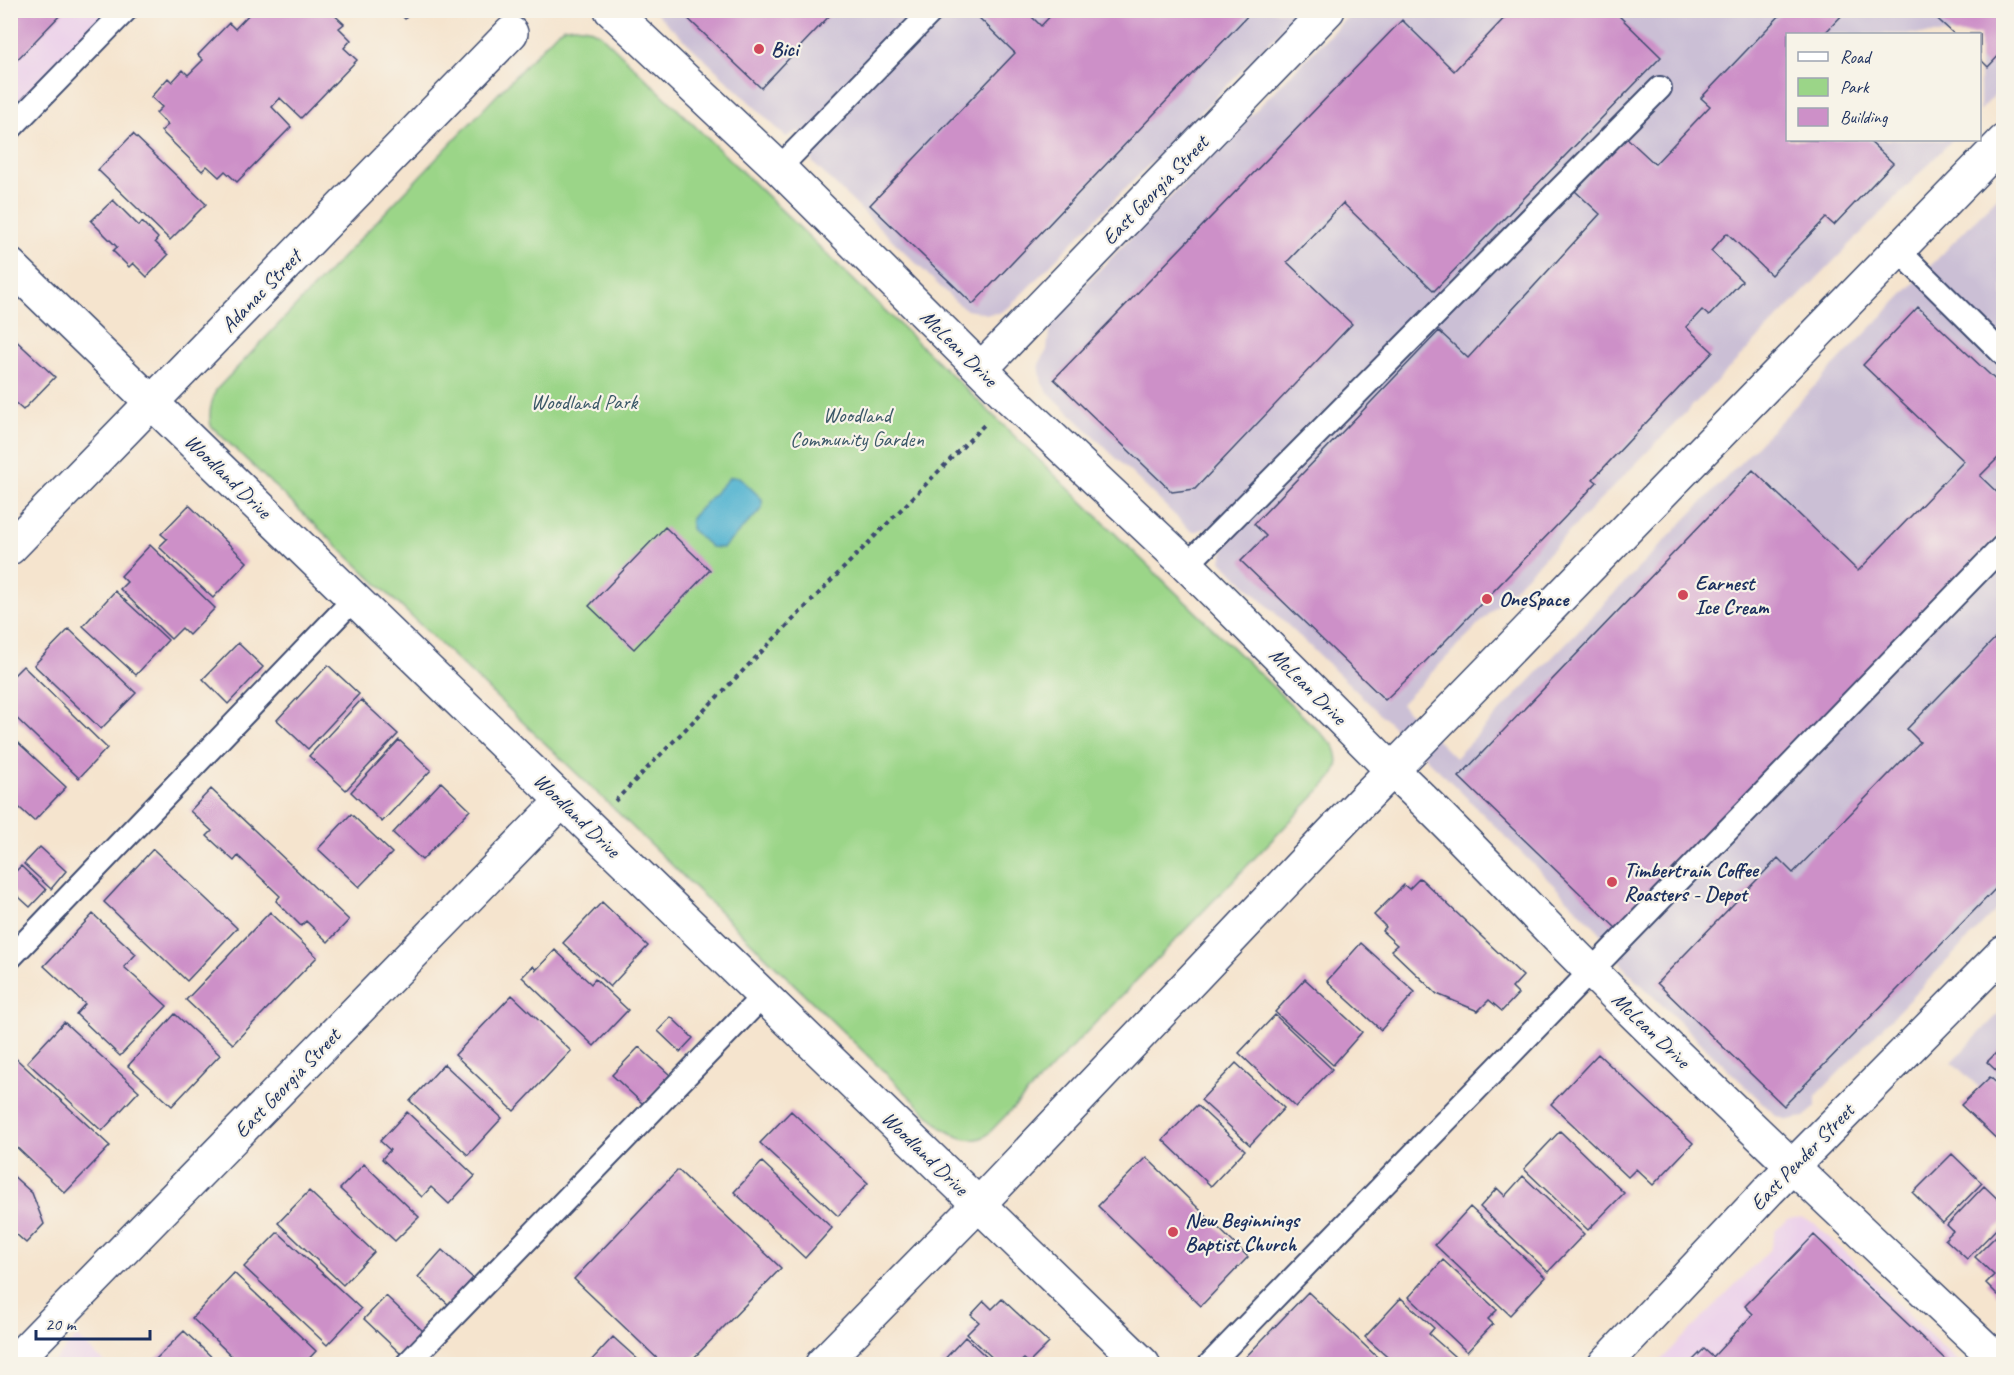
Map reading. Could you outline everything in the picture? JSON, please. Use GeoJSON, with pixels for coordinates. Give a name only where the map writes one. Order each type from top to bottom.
{"type":"FeatureCollection","features":[{"type":"Feature","properties":{"kind":"street","name":"McLean Drive"},"geometry":{"type":"LineString","coordinates":[[610,10],[779,168],[1100,485],[1187,565],[1425,801],[1592,972],[1792,1167],[2002,1364]]}},
{"type":"Feature","properties":{"kind":"street","name":"East Georgia Street"},"geometry":{"type":"LineString","coordinates":[[981,369],[1328,10]]}},
{"type":"Feature","properties":{"kind":"street","name":"Adanac Street"},"geometry":{"type":"LineString","coordinates":[[10,548],[511,33]]}},
{"type":"Feature","properties":{"kind":"street"},"geometry":{"type":"LineString","coordinates":[[822,1365],[978,1205],[1392,770],[2004,141]]}},
{"type":"Feature","properties":{"kind":"street","name":"Woodland Drive"},"geometry":{"type":"LineString","coordinates":[[10,265],[1143,1365]]}},
{"type":"Feature","properties":{"kind":"street","name":"East Georgia Street"},"geometry":{"type":"LineString","coordinates":[[12,1365],[562,801]]}},
{"type":"Feature","properties":{"kind":"street","name":"East Pender Street"},"geometry":{"type":"LineString","coordinates":[[1605,1365],[1792,1167],[2004,952]]}},
{"type":"Feature","properties":{"kind":"lane"},"geometry":{"type":"LineString","coordinates":[[10,129],[126,10]]}},
{"type":"Feature","properties":{"kind":"lane"},"geometry":{"type":"LineString","coordinates":[[779,168],[933,10]]}},
{"type":"Feature","properties":{"kind":"lane"},"geometry":{"type":"LineString","coordinates":[[1187,565],[1660,88]]}},
{"type":"Feature","properties":{"kind":"lane"},"geometry":{"type":"LineString","coordinates":[[1898,250],[2004,355]]}},
{"type":"Feature","properties":{"kind":"lane"},"geometry":{"type":"LineString","coordinates":[[1210,1365],[2004,545]]}},
{"type":"Feature","properties":{"kind":"lane"},"geometry":{"type":"LineString","coordinates":[[10,958],[354,599]]}},
{"type":"Feature","properties":{"kind":"lane"},"geometry":{"type":"LineString","coordinates":[[407,1365],[763,996]]}},
{"type":"Feature","properties":{"kind":"path"},"geometry":{"type":"LineString","coordinates":[[611,806],[992,416]]}},
{"type":"Feature","properties":{"kind":"shaded area"},"geometry":{"type":"Polygon","coordinates":[[[11,11],[126,11],[11,129],[11,11]]]}},
{"type":"Feature","properties":{"kind":"shaded area"},"geometry":{"type":"Polygon","coordinates":[[[654,11],[1300,11],[1009,307],[999,313],[988,314],[967,310],[956,302],[813,163],[811,158],[817,148],[798,131],[786,137],[654,11]]]}},
{"type":"Feature","properties":{"kind":"shaded area"},"geometry":{"type":"Polygon","coordinates":[[[1353,11],[2003,11],[2003,86],[1981,110],[1981,33],[1786,33],[1786,141],[1951,141],[1401,704],[1455,758],[2003,191],[2003,903],[1816,1096],[1816,1107],[1804,1117],[1788,1120],[1776,1116],[1626,970],[1599,931],[1454,785],[1223,563],[1221,560],[1226,546],[1206,528],[1194,532],[1190,530],[1047,391],[1042,383],[1039,364],[1047,350],[1049,333],[1059,311],[1353,11]]]}},
{"type":"Feature","properties":{"kind":"shaded area"},"geometry":{"type":"Polygon","coordinates":[[[2003,1009],[2003,1110],[1952,1062],[2003,1009]]]}},
{"type":"Feature","properties":{"kind":"shaded area"},"geometry":{"type":"Polygon","coordinates":[[[1801,1218],[1814,1223],[1960,1364],[1657,1364],[1770,1249],[1776,1229],[1787,1220],[1801,1218]]]}},
{"type":"Feature","properties":{"kind":"shaded area"},"geometry":{"type":"Polygon","coordinates":[[[77,1337],[106,1364],[51,1364],[77,1337]]]}},
{"type":"Feature","properties":{"kind":"green space","name":"Woodland Park"},"geometry":{"type":"Polygon","coordinates":[[[565,27],[588,28],[600,34],[1334,746],[1336,751],[1337,766],[1327,783],[987,1135],[981,1138],[964,1139],[942,1128],[611,806],[211,426],[210,408],[216,390],[557,32],[565,27]]]}},
{"type":"Feature","properties":{"kind":"water"},"geometry":{"type":"Polygon","coordinates":[[[730,477],[739,477],[762,499],[762,509],[723,548],[711,547],[691,529],[691,518],[730,477]]]}},
{"type":"Feature","properties":{"kind":"building"},"geometry":{"type":"Polygon","coordinates":[[[10,10],[65,10],[10,67],[10,10]]]}},
{"type":"Feature","properties":{"kind":"building"},"geometry":{"type":"Polygon","coordinates":[[[253,10],[329,10],[344,24],[339,28],[351,40],[344,48],[357,60],[301,118],[280,98],[272,107],[291,127],[237,182],[225,171],[219,177],[207,166],[202,171],[161,131],[168,125],[156,113],[162,107],[151,97],[168,78],[172,82],[183,70],[188,75],[203,60],[198,55],[229,23],[235,29],[253,10]]]}},
{"type":"Feature","properties":{"kind":"building"},"geometry":{"type":"Polygon","coordinates":[[[396,10],[413,10],[405,19],[396,10]]]}},
{"type":"Feature","properties":{"kind":"building","name":"Bici"},"geometry":{"type":"Polygon","coordinates":[[[679,10],[835,10],[761,88],[679,10]]]}},
{"type":"Feature","properties":{"kind":"building"},"geometry":{"type":"Polygon","coordinates":[[[971,10],[1025,10],[1041,26],[1056,10],[1253,10],[973,304],[870,205],[1015,53],[971,10]]]}},
{"type":"Feature","properties":{"kind":"building"},"geometry":{"type":"Polygon","coordinates":[[[1512,10],[1613,10],[1661,57],[1434,291],[1343,203],[1287,262],[1352,324],[1195,489],[1172,492],[1054,379],[1402,20],[1454,71],[1512,10]]]}},
{"type":"Feature","properties":{"kind":"building"},"geometry":{"type":"Polygon","coordinates":[[[1785,10],[1847,10],[1825,33],[1786,33],[1786,141],[1869,141],[1893,163],[1834,225],[1826,218],[1771,275],[1727,233],[1711,251],[1742,281],[1709,316],[1702,310],[1686,327],[1713,352],[1593,479],[1597,482],[1566,516],[1421,666],[1385,700],[1241,561],[1266,536],[1254,524],[1439,331],[1468,358],[1600,214],[1575,191],[1626,137],[1655,164],[1710,106],[1701,98],[1785,10]]]}},
{"type":"Feature","properties":{"kind":"building"},"geometry":{"type":"Polygon","coordinates":[[[1928,10],[2004,10],[2004,50],[1988,67],[1981,60],[1981,33],[1953,33],[1928,10]]]}},
{"type":"Feature","properties":{"kind":"building"},"geometry":{"type":"Polygon","coordinates":[[[133,134],[206,204],[170,240],[98,170],[133,134]]]}},
{"type":"Feature","properties":{"kind":"building"},"geometry":{"type":"Polygon","coordinates":[[[113,200],[139,226],[142,222],[158,238],[155,242],[168,255],[147,277],[133,263],[129,267],[113,251],[117,247],[91,221],[113,200]]]}},
{"type":"Feature","properties":{"kind":"building"},"geometry":{"type":"Polygon","coordinates":[[[1918,307],[2004,388],[2004,452],[1980,476],[2004,499],[2004,529],[1618,930],[1459,777],[1753,470],[1858,571],[1964,461],[1863,365],[1918,307]]]}},
{"type":"Feature","properties":{"kind":"building"},"geometry":{"type":"Polygon","coordinates":[[[10,335],[55,377],[23,410],[10,398],[10,335]]]}},
{"type":"Feature","properties":{"kind":"building"},"geometry":{"type":"Polygon","coordinates":[[[189,505],[247,562],[213,598],[159,547],[167,539],[161,534],[189,505]]]}},
{"type":"Feature","properties":{"kind":"building"},"geometry":{"type":"Polygon","coordinates":[[[665,527],[710,570],[634,649],[589,606],[665,527]]]}},
{"type":"Feature","properties":{"kind":"building"},"geometry":{"type":"Polygon","coordinates":[[[150,545],[215,608],[189,635],[182,628],[171,639],[120,589],[127,582],[121,576],[150,545]]]}},
{"type":"Feature","properties":{"kind":"building"},"geometry":{"type":"Polygon","coordinates":[[[115,591],[168,640],[136,675],[83,626],[115,591]]]}},
{"type":"Feature","properties":{"kind":"building"},"geometry":{"type":"Polygon","coordinates":[[[69,629],[136,693],[101,729],[34,665],[69,629]]]}},
{"type":"Feature","properties":{"kind":"building"},"geometry":{"type":"Polygon","coordinates":[[[2004,629],[2004,880],[1784,1106],[1657,983],[1778,858],[1793,873],[1920,742],[1907,729],[2004,629]]]}},
{"type":"Feature","properties":{"kind":"building"},"geometry":{"type":"Polygon","coordinates":[[[238,643],[263,667],[228,704],[203,679],[238,643]]]}},
{"type":"Feature","properties":{"kind":"building"},"geometry":{"type":"Polygon","coordinates":[[[328,665],[359,694],[308,749],[277,720],[328,665]]]}},
{"type":"Feature","properties":{"kind":"building"},"geometry":{"type":"Polygon","coordinates":[[[23,666],[107,748],[79,778],[10,712],[10,679],[23,666]]]}},
{"type":"Feature","properties":{"kind":"building"},"geometry":{"type":"Polygon","coordinates":[[[361,700],[398,734],[346,790],[309,756],[361,700]]]}},
{"type":"Feature","properties":{"kind":"building"},"geometry":{"type":"Polygon","coordinates":[[[10,735],[66,787],[34,821],[10,799],[10,735]]]}},
{"type":"Feature","properties":{"kind":"building"},"geometry":{"type":"Polygon","coordinates":[[[399,740],[431,770],[382,822],[351,792],[399,740]]]}},
{"type":"Feature","properties":{"kind":"building"},"geometry":{"type":"Polygon","coordinates":[[[441,782],[470,810],[422,860],[393,833],[441,782]]]}},
{"type":"Feature","properties":{"kind":"building"},"geometry":{"type":"Polygon","coordinates":[[[211,789],[349,920],[328,942],[306,921],[301,926],[276,901],[280,896],[238,856],[234,861],[207,836],[212,831],[190,811],[211,789]]]}},
{"type":"Feature","properties":{"kind":"building"},"geometry":{"type":"Polygon","coordinates":[[[351,814],[392,853],[359,887],[318,849],[351,814]]]}},
{"type":"Feature","properties":{"kind":"building"},"geometry":{"type":"Polygon","coordinates":[[[40,847],[66,871],[51,889],[24,864],[40,847]]]}},
{"type":"Feature","properties":{"kind":"building"},"geometry":{"type":"Polygon","coordinates":[[[153,849],[237,928],[187,981],[104,902],[153,849]]]}},
{"type":"Feature","properties":{"kind":"building"},"geometry":{"type":"Polygon","coordinates":[[[21,866],[46,890],[30,907],[10,889],[10,877],[21,866]]]}},
{"type":"Feature","properties":{"kind":"building"},"geometry":{"type":"Polygon","coordinates":[[[1420,878],[1523,976],[1512,988],[1518,994],[1502,1011],[1489,1000],[1478,1011],[1437,994],[1391,950],[1397,945],[1382,931],[1386,927],[1374,915],[1404,885],[1409,889],[1420,878]]]}},
{"type":"Feature","properties":{"kind":"building"},"geometry":{"type":"Polygon","coordinates":[[[602,902],[648,946],[610,987],[563,943],[602,902]]]}},
{"type":"Feature","properties":{"kind":"building"},"geometry":{"type":"Polygon","coordinates":[[[270,912],[317,957],[233,1044],[186,1000],[270,912]]]}},
{"type":"Feature","properties":{"kind":"building"},"geometry":{"type":"Polygon","coordinates":[[[93,914],[136,954],[124,967],[167,1006],[120,1056],[76,1014],[85,1004],[44,966],[93,914]]]}},
{"type":"Feature","properties":{"kind":"building"},"geometry":{"type":"Polygon","coordinates":[[[1361,943],[1415,992],[1381,1030],[1327,981],[1361,943]]]}},
{"type":"Feature","properties":{"kind":"building"},"geometry":{"type":"Polygon","coordinates":[[[555,950],[591,984],[595,979],[628,1010],[594,1046],[522,977],[533,966],[536,970],[555,950]]]}},
{"type":"Feature","properties":{"kind":"building"},"geometry":{"type":"Polygon","coordinates":[[[1305,979],[1362,1032],[1333,1065],[1275,1012],[1305,979]]]}},
{"type":"Feature","properties":{"kind":"building"},"geometry":{"type":"Polygon","coordinates":[[[512,995],[571,1051],[514,1111],[455,1055],[512,995]]]}},
{"type":"Feature","properties":{"kind":"building"},"geometry":{"type":"Polygon","coordinates":[[[175,1014],[220,1055],[172,1106],[128,1066],[175,1014]]]}},
{"type":"Feature","properties":{"kind":"building"},"geometry":{"type":"Polygon","coordinates":[[[1275,1015],[1332,1069],[1296,1107],[1239,1053],[1275,1015]]]}},
{"type":"Feature","properties":{"kind":"building"},"geometry":{"type":"Polygon","coordinates":[[[671,1017],[693,1038],[680,1052],[658,1031],[671,1017]]]}},
{"type":"Feature","properties":{"kind":"building"},"geometry":{"type":"Polygon","coordinates":[[[64,1022],[139,1091],[102,1131],[27,1062],[64,1022]]]}},
{"type":"Feature","properties":{"kind":"building"},"geometry":{"type":"Polygon","coordinates":[[[2004,1045],[2004,1078],[1987,1062],[2004,1045]]]}},
{"type":"Feature","properties":{"kind":"building"},"geometry":{"type":"Polygon","coordinates":[[[639,1047],[670,1075],[643,1104],[612,1075],[639,1047]]]}},
{"type":"Feature","properties":{"kind":"building"},"geometry":{"type":"Polygon","coordinates":[[[10,1053],[110,1146],[65,1193],[10,1141],[10,1053]]]}},
{"type":"Feature","properties":{"kind":"building"},"geometry":{"type":"Polygon","coordinates":[[[1598,1054],[1693,1143],[1653,1185],[1636,1169],[1628,1177],[1551,1104],[1598,1054]]]}},
{"type":"Feature","properties":{"kind":"building"},"geometry":{"type":"Polygon","coordinates":[[[1236,1063],[1284,1108],[1250,1145],[1201,1100],[1236,1063]]]}},
{"type":"Feature","properties":{"kind":"building"},"geometry":{"type":"Polygon","coordinates":[[[444,1064],[502,1118],[468,1155],[410,1101],[444,1064]]]}},
{"type":"Feature","properties":{"kind":"building"},"geometry":{"type":"Polygon","coordinates":[[[1990,1077],[2004,1090],[2004,1146],[1961,1105],[1990,1077]]]}},
{"type":"Feature","properties":{"kind":"building"},"geometry":{"type":"Polygon","coordinates":[[[1197,1105],[1245,1150],[1211,1186],[1163,1140],[1197,1105]]]}},
{"type":"Feature","properties":{"kind":"building"},"geometry":{"type":"Polygon","coordinates":[[[791,1111],[868,1183],[838,1216],[760,1143],[791,1111]]]}},
{"type":"Feature","properties":{"kind":"building"},"geometry":{"type":"Polygon","coordinates":[[[407,1112],[475,1176],[449,1204],[431,1187],[422,1197],[382,1159],[390,1150],[380,1141],[407,1112]]]}},
{"type":"Feature","properties":{"kind":"building"},"geometry":{"type":"Polygon","coordinates":[[[1560,1131],[1624,1193],[1588,1230],[1524,1169],[1560,1131]]]}},
{"type":"Feature","properties":{"kind":"building"},"geometry":{"type":"Polygon","coordinates":[[[1952,1154],[1982,1183],[1943,1223],[1913,1193],[1952,1154]]]}},
{"type":"Feature","properties":{"kind":"building","name":"New Beginnings Baptist Church"},"geometry":{"type":"Polygon","coordinates":[[[1146,1157],[1248,1257],[1201,1306],[1098,1206],[1146,1157]]]}},
{"type":"Feature","properties":{"kind":"building"},"geometry":{"type":"Polygon","coordinates":[[[762,1162],[832,1228],[805,1258],[734,1192],[762,1162]]]}},
{"type":"Feature","properties":{"kind":"building"},"geometry":{"type":"Polygon","coordinates":[[[364,1164],[419,1217],[395,1241],[340,1189],[364,1164]]]}},
{"type":"Feature","properties":{"kind":"building"},"geometry":{"type":"Polygon","coordinates":[[[678,1170],[781,1268],[688,1364],[663,1364],[574,1279],[678,1170]]]}},
{"type":"Feature","properties":{"kind":"building"},"geometry":{"type":"Polygon","coordinates":[[[10,1173],[32,1193],[44,1224],[26,1243],[16,1234],[10,1239],[10,1173]]]}},
{"type":"Feature","properties":{"kind":"building"},"geometry":{"type":"Polygon","coordinates":[[[1523,1176],[1584,1234],[1548,1272],[1480,1207],[1497,1188],[1505,1196],[1523,1176]]]}},
{"type":"Feature","properties":{"kind":"building"},"geometry":{"type":"Polygon","coordinates":[[[1984,1186],[2004,1205],[2004,1221],[1967,1259],[1945,1239],[1953,1231],[1947,1225],[1984,1186]]]}},
{"type":"Feature","properties":{"kind":"building"},"geometry":{"type":"Polygon","coordinates":[[[309,1191],[374,1252],[343,1285],[278,1223],[309,1191]]]}},
{"type":"Feature","properties":{"kind":"building"},"geometry":{"type":"Polygon","coordinates":[[[1470,1207],[1545,1277],[1510,1315],[1435,1245],[1470,1207]]]}},
{"type":"Feature","properties":{"kind":"building"},"geometry":{"type":"Polygon","coordinates":[[[2004,1228],[2004,1289],[1998,1295],[1986,1283],[1994,1275],[1975,1257],[2004,1228]]]}},
{"type":"Feature","properties":{"kind":"building"},"geometry":{"type":"Polygon","coordinates":[[[278,1232],[361,1309],[327,1345],[244,1267],[278,1232]]]}},
{"type":"Feature","properties":{"kind":"building"},"geometry":{"type":"Polygon","coordinates":[[[1814,1235],[1950,1364],[1689,1364],[1704,1349],[1713,1357],[1753,1314],[1745,1306],[1814,1235]]]}},
{"type":"Feature","properties":{"kind":"building"},"geometry":{"type":"Polygon","coordinates":[[[442,1250],[473,1278],[449,1305],[418,1277],[442,1250]]]}},
{"type":"Feature","properties":{"kind":"building"},"geometry":{"type":"Polygon","coordinates":[[[1443,1260],[1497,1310],[1488,1319],[1493,1324],[1467,1352],[1409,1297],[1443,1260]]]}},
{"type":"Feature","properties":{"kind":"building"},"geometry":{"type":"Polygon","coordinates":[[[234,1273],[316,1351],[304,1364],[240,1364],[192,1318],[234,1273]]]}},
{"type":"Feature","properties":{"kind":"building"},"geometry":{"type":"Polygon","coordinates":[[[1308,1292],[1377,1357],[1369,1364],[1239,1364],[1308,1292]]]}},
{"type":"Feature","properties":{"kind":"building"},"geometry":{"type":"Polygon","coordinates":[[[386,1296],[424,1332],[402,1355],[364,1319],[386,1296]]]}},
{"type":"Feature","properties":{"kind":"building"},"geometry":{"type":"Polygon","coordinates":[[[1401,1298],[1434,1328],[1429,1334],[1463,1364],[1395,1364],[1365,1337],[1401,1298]]]}},
{"type":"Feature","properties":{"kind":"building"},"geometry":{"type":"Polygon","coordinates":[[[1002,1299],[1049,1343],[1029,1363],[1024,1359],[1018,1364],[999,1364],[967,1334],[979,1322],[971,1315],[984,1301],[992,1309],[1002,1299]]]}},
{"type":"Feature","properties":{"kind":"building"},"geometry":{"type":"Polygon","coordinates":[[[184,1331],[219,1364],[151,1364],[184,1331]]]}},
{"type":"Feature","properties":{"kind":"building"},"geometry":{"type":"Polygon","coordinates":[[[613,1337],[643,1364],[588,1364],[613,1337]]]}},
{"type":"Feature","properties":{"kind":"building"},"geometry":{"type":"Polygon","coordinates":[[[965,1337],[994,1364],[940,1364],[965,1337]]]}},
{"type":"Feature","properties":{"kind":"place","name":"Bici"},"geometry":{"type":"Point","coordinates":[759,49]}},
{"type":"Feature","properties":{"kind":"place","name":"Earnest Ice Cream"},"geometry":{"type":"Point","coordinates":[1683,595]}},
{"type":"Feature","properties":{"kind":"place","name":"OneSpace"},"geometry":{"type":"Point","coordinates":[1487,599]}},
{"type":"Feature","properties":{"kind":"place","name":"Timbertrain Coffee Roasters - Depot"},"geometry":{"type":"Point","coordinates":[1612,882]}},
{"type":"Feature","properties":{"kind":"place","name":"New Beginnings Baptist Church"},"geometry":{"type":"Point","coordinates":[1173,1232]}},
{"type":"Feature","properties":{"kind":"park label","name":"Woodland Community Garden"},"geometry":{"type":"Point","coordinates":[857,427]}}]}
